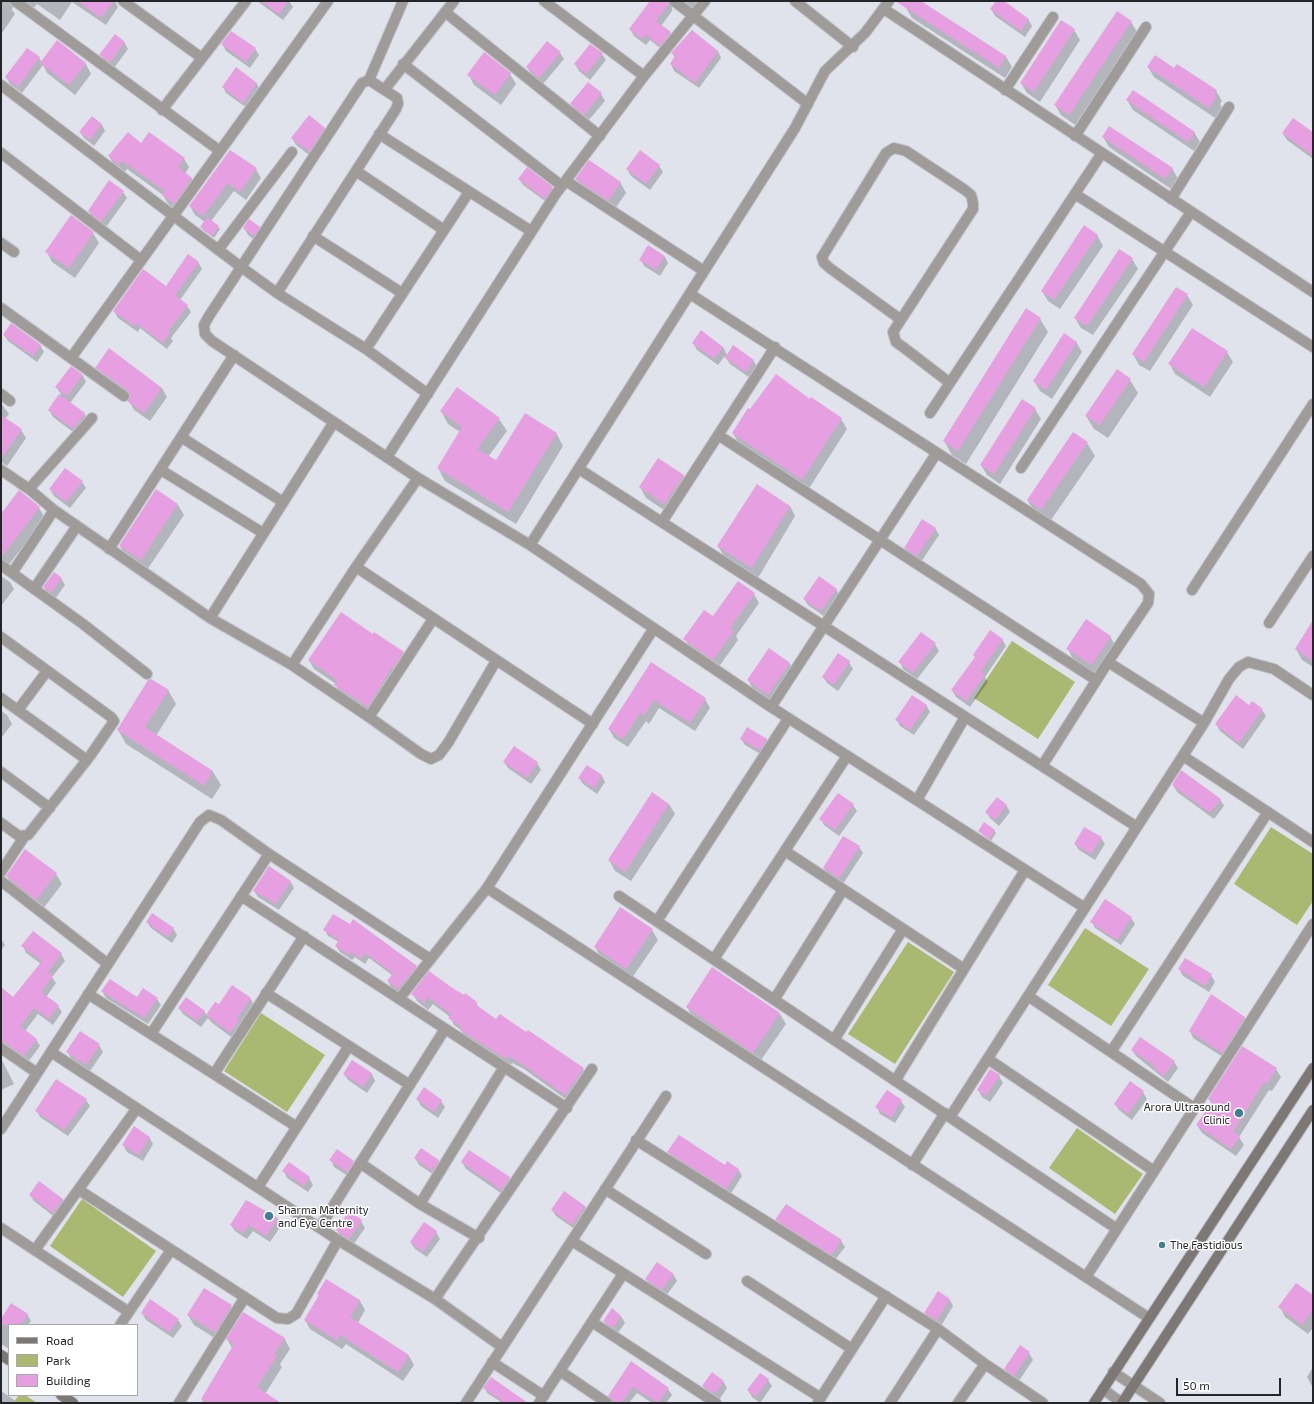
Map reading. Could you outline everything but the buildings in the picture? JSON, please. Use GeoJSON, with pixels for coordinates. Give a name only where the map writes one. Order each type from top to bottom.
{"type":"FeatureCollection","features":[{"type":"Feature","properties":{"kind":"street"},"geometry":{"type":"LineString","coordinates":[[15,1],[220,151]]}},
{"type":"Feature","properties":{"kind":"street"},"geometry":{"type":"LineString","coordinates":[[123,1],[202,58]]}},
{"type":"Feature","properties":{"kind":"street"},"geometry":{"type":"LineString","coordinates":[[71,358],[328,1]]}},
{"type":"Feature","properties":{"kind":"street"},"geometry":{"type":"LineString","coordinates":[[403,1],[369,80],[362,83],[241,267],[204,325],[205,334],[212,341],[418,478],[530,545],[770,707],[1085,908]]}},
{"type":"Feature","properties":{"kind":"street"},"geometry":{"type":"LineString","coordinates":[[384,89],[454,1]]}},
{"type":"Feature","properties":{"kind":"street"},"geometry":{"type":"LineString","coordinates":[[544,1],[644,76]]}},
{"type":"Feature","properties":{"kind":"street"},"geometry":{"type":"LineString","coordinates":[[674,1],[808,104]]}},
{"type":"Feature","properties":{"kind":"street"},"geometry":{"type":"LineString","coordinates":[[387,457],[531,231],[644,76],[705,1]]}},
{"type":"Feature","properties":{"kind":"street"},"geometry":{"type":"LineString","coordinates":[[795,1],[852,47]]}},
{"type":"Feature","properties":{"kind":"street"},"geometry":{"type":"LineString","coordinates":[[162,110],[244,2]]}},
{"type":"Feature","properties":{"kind":"street"},"geometry":{"type":"LineString","coordinates":[[530,545],[795,128],[825,71],[852,47],[887,5],[1005,90],[1313,292]]}},
{"type":"Feature","properties":{"kind":"street"},"geometry":{"type":"LineString","coordinates":[[445,12],[600,136]]}},
{"type":"Feature","properties":{"kind":"street"},"geometry":{"type":"LineString","coordinates":[[1005,90],[1053,17]]}},
{"type":"Feature","properties":{"kind":"street"},"geometry":{"type":"LineString","coordinates":[[1076,136],[1146,27]]}},
{"type":"Feature","properties":{"kind":"street"},"geometry":{"type":"LineString","coordinates":[[403,64],[564,184],[704,271]]}},
{"type":"Feature","properties":{"kind":"street"},"geometry":{"type":"LineString","coordinates":[[277,293],[398,104],[397,98],[369,80]]}},
{"type":"Feature","properties":{"kind":"street"},"geometry":{"type":"LineString","coordinates":[[1,85],[241,267],[277,293],[366,349],[428,394]]}},
{"type":"Feature","properties":{"kind":"street"},"geometry":{"type":"LineString","coordinates":[[1171,199],[1229,106]]}},
{"type":"Feature","properties":{"kind":"street"},"geometry":{"type":"LineString","coordinates":[[379,134],[531,231]]}},
{"type":"Feature","properties":{"kind":"street"},"geometry":{"type":"LineString","coordinates":[[900,319],[831,269],[824,262],[822,257],[886,153],[894,148],[906,151],[966,190],[971,195],[973,202],[972,209],[893,332],[896,342],[950,383]]}},
{"type":"Feature","properties":{"kind":"street"},"geometry":{"type":"LineString","coordinates":[[218,250],[292,152]]}},
{"type":"Feature","properties":{"kind":"street"},"geometry":{"type":"LineString","coordinates":[[1,153],[141,260]]}},
{"type":"Feature","properties":{"kind":"street"},"geometry":{"type":"LineString","coordinates":[[930,414],[1102,153]]}},
{"type":"Feature","properties":{"kind":"street"},"geometry":{"type":"LineString","coordinates":[[356,171],[444,230]]}},
{"type":"Feature","properties":{"kind":"street"},"geometry":{"type":"LineString","coordinates":[[366,349],[469,192]]}},
{"type":"Feature","properties":{"kind":"street"},"geometry":{"type":"LineString","coordinates":[[1075,194],[1313,347]]}},
{"type":"Feature","properties":{"kind":"street"},"geometry":{"type":"LineString","coordinates":[[1021,468],[1192,212]]}},
{"type":"Feature","properties":{"kind":"street"},"geometry":{"type":"LineString","coordinates":[[314,236],[402,293]]}},
{"type":"Feature","properties":{"kind":"street"},"geometry":{"type":"LineString","coordinates":[[1,243],[14,252]]}},
{"type":"Feature","properties":{"kind":"street"},"geometry":{"type":"LineString","coordinates":[[690,294],[775,347],[936,454],[1140,584],[1149,594],[1148,603],[1096,680],[1042,766]]}},
{"type":"Feature","properties":{"kind":"street"},"geometry":{"type":"LineString","coordinates":[[1,308],[124,396]]}},
{"type":"Feature","properties":{"kind":"street"},"geometry":{"type":"LineString","coordinates":[[662,522],[775,347]]}},
{"type":"Feature","properties":{"kind":"street"},"geometry":{"type":"LineString","coordinates":[[109,549],[234,355]]}},
{"type":"Feature","properties":{"kind":"street"},"geometry":{"type":"LineString","coordinates":[[1,394],[10,401]]}},
{"type":"Feature","properties":{"kind":"street"},"geometry":{"type":"LineString","coordinates":[[1192,590],[1313,404]]}},
{"type":"Feature","properties":{"kind":"street"},"geometry":{"type":"LineString","coordinates":[[29,489],[92,418]]}},
{"type":"Feature","properties":{"kind":"street"},"geometry":{"type":"LineString","coordinates":[[210,618],[334,422]]}},
{"type":"Feature","properties":{"kind":"street"},"geometry":{"type":"LineString","coordinates":[[718,435],[1096,680]]}},
{"type":"Feature","properties":{"kind":"street"},"geometry":{"type":"LineString","coordinates":[[181,437],[283,502]]}},
{"type":"Feature","properties":{"kind":"street"},"geometry":{"type":"LineString","coordinates":[[770,707],[936,454]]}},
{"type":"Feature","properties":{"kind":"street"},"geometry":{"type":"LineString","coordinates":[[579,469],[1138,827]]}},
{"type":"Feature","properties":{"kind":"street"},"geometry":{"type":"LineString","coordinates":[[1,470],[109,549],[210,618],[292,666],[369,716],[421,754],[432,759],[439,755],[448,742],[496,661]]}},
{"type":"Feature","properties":{"kind":"street"},"geometry":{"type":"LineString","coordinates":[[161,470],[263,533]]}},
{"type":"Feature","properties":{"kind":"street"},"geometry":{"type":"LineString","coordinates":[[292,666],[356,567],[418,478]]}},
{"type":"Feature","properties":{"kind":"street"},"geometry":{"type":"LineString","coordinates":[[12,573],[54,510]]}},
{"type":"Feature","properties":{"kind":"street"},"geometry":{"type":"LineString","coordinates":[[34,589],[77,526]]}},
{"type":"Feature","properties":{"kind":"street"},"geometry":{"type":"LineString","coordinates":[[1269,623],[1313,556]]}},
{"type":"Feature","properties":{"kind":"street"},"geometry":{"type":"LineString","coordinates":[[1,565],[147,674]]}},
{"type":"Feature","properties":{"kind":"street"},"geometry":{"type":"LineString","coordinates":[[356,567],[593,724]]}},
{"type":"Feature","properties":{"kind":"street"},"geometry":{"type":"LineString","coordinates":[[369,716],[433,619]]}},
{"type":"Feature","properties":{"kind":"street"},"geometry":{"type":"LineString","coordinates":[[399,999],[486,888],[654,628]]}},
{"type":"Feature","properties":{"kind":"street"},"geometry":{"type":"LineString","coordinates":[[1,637],[113,719],[113,723],[87,760],[32,831],[24,837],[1,872]]}},
{"type":"Feature","properties":{"kind":"street"},"geometry":{"type":"LineString","coordinates":[[1108,662],[1204,723]]}},
{"type":"Feature","properties":{"kind":"street"},"geometry":{"type":"LineString","coordinates":[[912,1165],[988,1059],[1204,723],[1229,679],[1239,667],[1248,662],[1274,669],[1313,695]]}},
{"type":"Feature","properties":{"kind":"street"},"geometry":{"type":"LineString","coordinates":[[18,710],[47,671]]}},
{"type":"Feature","properties":{"kind":"street"},"geometry":{"type":"LineString","coordinates":[[1,698],[87,760]]}},
{"type":"Feature","properties":{"kind":"street"},"geometry":{"type":"LineString","coordinates":[[916,800],[965,716]]}},
{"type":"Feature","properties":{"kind":"street"},"geometry":{"type":"LineString","coordinates":[[657,921],[788,718]]}},
{"type":"Feature","properties":{"kind":"street"},"geometry":{"type":"LineString","coordinates":[[714,959],[847,756]]}},
{"type":"Feature","properties":{"kind":"street"},"geometry":{"type":"LineString","coordinates":[[1183,756],[1313,842]]}},
{"type":"Feature","properties":{"kind":"street"},"geometry":{"type":"LineString","coordinates":[[1,772],[50,808]]}},
{"type":"Feature","properties":{"kind":"street"},"geometry":{"type":"LineString","coordinates":[[1111,1052],[1268,812]]}},
{"type":"Feature","properties":{"kind":"street"},"geometry":{"type":"LineString","coordinates":[[1,1130],[200,822],[209,815],[221,820],[269,854],[430,959]]}},
{"type":"Feature","properties":{"kind":"street"},"geometry":{"type":"LineString","coordinates":[[1,823],[15,834],[24,837]]}},
{"type":"Feature","properties":{"kind":"street"},"geometry":{"type":"LineString","coordinates":[[785,851],[964,969]]}},
{"type":"Feature","properties":{"kind":"street"},"geometry":{"type":"LineString","coordinates":[[152,1034],[269,854]]}},
{"type":"Feature","properties":{"kind":"street"},"geometry":{"type":"LineString","coordinates":[[895,1081],[1025,870]]}},
{"type":"Feature","properties":{"kind":"street"},"geometry":{"type":"LineString","coordinates":[[1,881],[108,964]]}},
{"type":"Feature","properties":{"kind":"street"},"geometry":{"type":"LineString","coordinates":[[486,888],[1149,1318]]}},
{"type":"Feature","properties":{"kind":"street"},"geometry":{"type":"LineString","coordinates":[[774,1000],[843,890]]}},
{"type":"Feature","properties":{"kind":"street"},"geometry":{"type":"LineString","coordinates":[[242,896],[567,1108]]}},
{"type":"Feature","properties":{"kind":"street"},"geometry":{"type":"LineString","coordinates":[[619,896],[1117,1229]]}},
{"type":"Feature","properties":{"kind":"street"},"geometry":{"type":"LineString","coordinates":[[1086,1277],[1313,924]]}},
{"type":"Feature","properties":{"kind":"street"},"geometry":{"type":"LineString","coordinates":[[834,1040],[903,929]]}},
{"type":"Feature","properties":{"kind":"street"},"geometry":{"type":"LineString","coordinates":[[214,1074],[304,936]]}},
{"type":"Feature","properties":{"kind":"street"},"geometry":{"type":"LineString","coordinates":[[266,993],[410,1085]]}},
{"type":"Feature","properties":{"kind":"street"},"geometry":{"type":"LineString","coordinates":[[88,994],[297,1127]]}},
{"type":"Feature","properties":{"kind":"street"},"geometry":{"type":"LineString","coordinates":[[1028,996],[1194,1108]]}},
{"type":"Feature","properties":{"kind":"street"},"geometry":{"type":"LineString","coordinates":[[320,1228],[445,1029]]}},
{"type":"Feature","properties":{"kind":"street"},"geometry":{"type":"LineString","coordinates":[[258,1188],[349,1046]]}},
{"type":"Feature","properties":{"kind":"street"},"geometry":{"type":"LineString","coordinates":[[1,1048],[37,1073]]}},
{"type":"Feature","properties":{"kind":"street"},"geometry":{"type":"LineString","coordinates":[[51,1052],[338,1240],[435,1300],[502,1347]]}},
{"type":"Feature","properties":{"kind":"street"},"geometry":{"type":"LineString","coordinates":[[988,1059],[1154,1171]]}},
{"type":"Feature","properties":{"kind":"street"},"geometry":{"type":"LineString","coordinates":[[420,1204],[504,1067]]}},
{"type":"Feature","properties":{"kind":"street"},"geometry":{"type":"LineString","coordinates":[[1094,1403],[1313,1068]]}},
{"type":"Feature","properties":{"kind":"street"},"geometry":{"type":"LineString","coordinates":[[435,1300],[479,1238],[592,1069]]}},
{"type":"Feature","properties":{"kind":"street"},"geometry":{"type":"LineString","coordinates":[[466,1403],[666,1096]]}},
{"type":"Feature","properties":{"kind":"street"},"geometry":{"type":"LineString","coordinates":[[35,1250],[137,1108]]}},
{"type":"Feature","properties":{"kind":"street"},"geometry":{"type":"LineString","coordinates":[[1103,1389],[1122,1403],[1313,1110]]}},
{"type":"Feature","properties":{"kind":"street"},"geometry":{"type":"LineString","coordinates":[[636,1140],[938,1329],[1029,1399],[1043,1403]]}},
{"type":"Feature","properties":{"kind":"street"},"geometry":{"type":"LineString","coordinates":[[360,1163],[420,1204],[479,1238]]}},
{"type":"Feature","properties":{"kind":"street"},"geometry":{"type":"LineString","coordinates":[[606,1189],[706,1254]]}},
{"type":"Feature","properties":{"kind":"street"},"geometry":{"type":"LineString","coordinates":[[79,1190],[277,1318],[288,1320],[296,1314],[338,1240]]}},
{"type":"Feature","properties":{"kind":"street"},"geometry":{"type":"LineString","coordinates":[[1,1228],[129,1312]]}},
{"type":"Feature","properties":{"kind":"street"},"geometry":{"type":"LineString","coordinates":[[572,1241],[819,1400],[886,1296]]}},
{"type":"Feature","properties":{"kind":"street"},"geometry":{"type":"LineString","coordinates":[[121,1324],[171,1250]]}},
{"type":"Feature","properties":{"kind":"street"},"geometry":{"type":"LineString","coordinates":[[492,1362],[541,1400],[624,1274]]}},
{"type":"Feature","properties":{"kind":"street"},"geometry":{"type":"LineString","coordinates":[[747,1280],[852,1349]]}},
{"type":"Feature","properties":{"kind":"street"},"geometry":{"type":"LineString","coordinates":[[179,1403],[245,1298]]}},
{"type":"Feature","properties":{"kind":"street"},"geometry":{"type":"LineString","coordinates":[[592,1322],[716,1403]]}},
{"type":"Feature","properties":{"kind":"street"},"geometry":{"type":"LineString","coordinates":[[890,1403],[938,1329]]}},
{"type":"Feature","properties":{"kind":"street"},"geometry":{"type":"LineString","coordinates":[[958,1403],[985,1364]]}},
{"type":"Feature","properties":{"kind":"street"},"geometry":{"type":"LineString","coordinates":[[560,1372],[607,1403]]}},
{"type":"Feature","properties":{"kind":"street"},"geometry":{"type":"LineString","coordinates":[[1114,1372],[1160,1403]]}},
{"type":"Feature","properties":{"kind":"green space"},"geometry":{"type":"Polygon","coordinates":[[[1012,641],[1075,682],[1038,739],[974,698],[1012,641]]]}},
{"type":"Feature","properties":{"kind":"green space"},"geometry":{"type":"Polygon","coordinates":[[[1271,827],[1313,854],[1313,901],[1297,925],[1234,884],[1271,827]]]}},
{"type":"Feature","properties":{"kind":"green space"},"geometry":{"type":"Polygon","coordinates":[[[1085,928],[1149,969],[1111,1026],[1048,985],[1085,928]]]}},
{"type":"Feature","properties":{"kind":"green space"},"geometry":{"type":"Polygon","coordinates":[[[908,942],[954,972],[895,1064],[848,1034],[908,942]]]}},
{"type":"Feature","properties":{"kind":"green space"},"geometry":{"type":"Polygon","coordinates":[[[261,1013],[325,1055],[287,1112],[224,1071],[261,1013]]]}},
{"type":"Feature","properties":{"kind":"green space"},"geometry":{"type":"Polygon","coordinates":[[[1077,1128],[1143,1174],[1115,1214],[1049,1168],[1077,1128]]]}},
{"type":"Feature","properties":{"kind":"green space"},"geometry":{"type":"Polygon","coordinates":[[[82,1199],[156,1251],[123,1297],[50,1246],[82,1199]]]}},
{"type":"Feature","properties":{"kind":"green space"},"geometry":{"type":"Polygon","coordinates":[[[18,1396],[26,1396],[37,1403],[13,1403],[18,1396]]]}},
{"type":"Feature","properties":{"kind":"place","name":"Arora Ultrasound Clinic"},"geometry":{"type":"Point","coordinates":[1239,1113]}},
{"type":"Feature","properties":{"kind":"place","name":"Sharma Maternity and Eye Centre"},"geometry":{"type":"Point","coordinates":[269,1216]}},
{"type":"Feature","properties":{"kind":"place","name":"The Fastidious"},"geometry":{"type":"Point","coordinates":[1162,1245]}}]}
